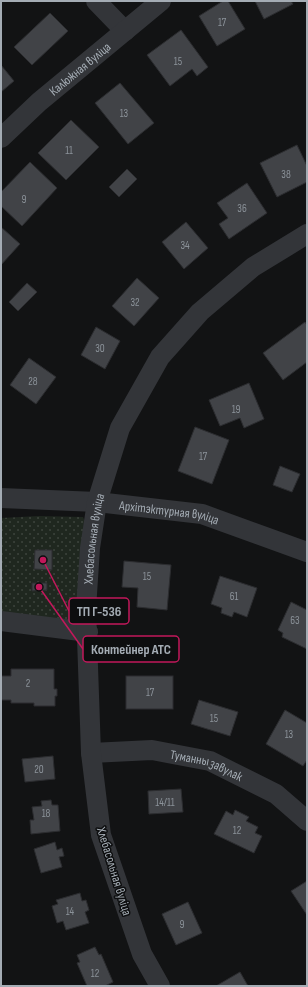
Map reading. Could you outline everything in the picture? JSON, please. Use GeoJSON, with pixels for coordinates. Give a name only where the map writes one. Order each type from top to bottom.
{"type":"FeatureCollection","features":[{"type":"Feature","properties":{"kind":"street"},"geometry":{"type":"LineString","coordinates":[[96,1],[125,31]]}},
{"type":"Feature","properties":{"kind":"street","name":"Калюжная вуліца"},"geometry":{"type":"LineString","coordinates":[[1,138],[39,102],[161,1]]}},
{"type":"Feature","properties":{"kind":"street","name":"Хлебасольная вуліца"},"geometry":{"type":"LineString","coordinates":[[160,986],[142,954],[101,835],[91,753],[88,632],[86,609],[90,548],[97,502],[120,428],[160,357],[200,312],[253,267],[307,234]]}},
{"type":"Feature","properties":{"kind":"street","name":"Архітэктурная вуліца"},"geometry":{"type":"LineString","coordinates":[[1,498],[97,502],[202,514],[307,552]]}},
{"type":"Feature","properties":{"kind":"street"},"geometry":{"type":"LineString","coordinates":[[1,621],[88,632]]}},
{"type":"Feature","properties":{"kind":"street","name":"Туманны завулак"},"geometry":{"type":"LineString","coordinates":[[91,753],[152,750],[210,760],[276,794],[307,821]]}},
{"type":"Feature","properties":{"kind":"shaded area"},"geometry":{"type":"Polygon","coordinates":[[[39,516],[83,517],[88,529],[81,622],[1,614],[1,518],[39,516]]]}},
{"type":"Feature","properties":{"kind":"building"},"geometry":{"type":"Polygon","coordinates":[[[223,1],[228,1],[245,29],[217,46],[199,16],[223,1]]]}},
{"type":"Feature","properties":{"kind":"building"},"geometry":{"type":"Polygon","coordinates":[[[255,1],[291,1],[293,4],[264,19],[255,1]]]}},
{"type":"Feature","properties":{"kind":"building"},"geometry":{"type":"Polygon","coordinates":[[[50,13],[68,31],[32,65],[14,47],[50,13]]]}},
{"type":"Feature","properties":{"kind":"building"},"geometry":{"type":"Polygon","coordinates":[[[181,30],[208,67],[197,76],[192,69],[170,86],[147,55],[181,30]]]}},
{"type":"Feature","properties":{"kind":"building"},"geometry":{"type":"Polygon","coordinates":[[[1,65],[14,81],[1,92],[1,65]]]}},
{"type":"Feature","properties":{"kind":"building"},"geometry":{"type":"Polygon","coordinates":[[[120,83],[154,123],[128,144],[95,103],[120,83]]]}},
{"type":"Feature","properties":{"kind":"building"},"geometry":{"type":"Polygon","coordinates":[[[71,120],[99,147],[66,180],[38,153],[71,120]]]}},
{"type":"Feature","properties":{"kind":"building"},"geometry":{"type":"Polygon","coordinates":[[[297,145],[307,166],[307,182],[277,197],[260,163],[297,145]]]}},
{"type":"Feature","properties":{"kind":"building"},"geometry":{"type":"Polygon","coordinates":[[[30,162],[57,188],[22,226],[1,206],[1,192],[30,162]]]}},
{"type":"Feature","properties":{"kind":"building"},"geometry":{"type":"Polygon","coordinates":[[[127,169],[137,179],[119,197],[109,187],[127,169]]]}},
{"type":"Feature","properties":{"kind":"building"},"geometry":{"type":"Polygon","coordinates":[[[247,183],[267,213],[229,239],[219,224],[228,218],[217,203],[247,183]]]}},
{"type":"Feature","properties":{"kind":"building"},"geometry":{"type":"Polygon","coordinates":[[[186,222],[208,248],[184,269],[162,242],[186,222]]]}},
{"type":"Feature","properties":{"kind":"building"},"geometry":{"type":"Polygon","coordinates":[[[1,227],[20,244],[1,265],[1,227]]]}},
{"type":"Feature","properties":{"kind":"building"},"geometry":{"type":"Polygon","coordinates":[[[137,278],[159,298],[134,326],[112,306],[137,278]]]}},
{"type":"Feature","properties":{"kind":"building"},"geometry":{"type":"Polygon","coordinates":[[[27,283],[37,292],[18,311],[9,302],[27,283]]]}},
{"type":"Feature","properties":{"kind":"building"},"geometry":{"type":"Polygon","coordinates":[[[305,322],[307,325],[307,362],[283,380],[263,353],[305,322]]]}},
{"type":"Feature","properties":{"kind":"building"},"geometry":{"type":"Polygon","coordinates":[[[96,327],[120,341],[105,369],[81,355],[96,327]]]}},
{"type":"Feature","properties":{"kind":"building"},"geometry":{"type":"Polygon","coordinates":[[[29,358],[56,377],[36,404],[10,385],[29,358]]]}},
{"type":"Feature","properties":{"kind":"building"},"geometry":{"type":"Polygon","coordinates":[[[249,383],[264,419],[244,428],[240,418],[220,426],[209,400],[249,383]]]}},
{"type":"Feature","properties":{"kind":"building"},"geometry":{"type":"Polygon","coordinates":[[[195,427],[229,440],[212,484],[178,471],[195,427]]]}},
{"type":"Feature","properties":{"kind":"building"},"geometry":{"type":"Polygon","coordinates":[[[280,466],[300,474],[292,492],[273,485],[280,466]]]}},
{"type":"Feature","properties":{"kind":"building"},"geometry":{"type":"Polygon","coordinates":[[[35,550],[52,550],[52,570],[34,569],[35,550]]]}},
{"type":"Feature","properties":{"kind":"building"},"geometry":{"type":"Polygon","coordinates":[[[124,561],[171,565],[167,610],[137,607],[138,588],[122,587],[124,561]]]}},
{"type":"Feature","properties":{"kind":"building"},"geometry":{"type":"Polygon","coordinates":[[[220,576],[257,588],[247,617],[234,612],[232,617],[221,613],[222,608],[211,604],[220,576]]]}},
{"type":"Feature","properties":{"kind":"building"},"geometry":{"type":"Polygon","coordinates":[[[32,583],[47,583],[47,590],[32,591],[32,583]]]}},
{"type":"Feature","properties":{"kind":"building"},"geometry":{"type":"Polygon","coordinates":[[[291,602],[307,610],[307,649],[282,637],[283,633],[278,630],[291,602]]]}},
{"type":"Feature","properties":{"kind":"building"},"geometry":{"type":"Polygon","coordinates":[[[11,669],[54,669],[54,689],[57,689],[55,706],[34,706],[34,703],[11,703],[11,700],[1,700],[1,676],[11,676],[11,669]]]}},
{"type":"Feature","properties":{"kind":"building"},"geometry":{"type":"Polygon","coordinates":[[[126,676],[173,676],[173,709],[126,709],[126,676]]]}},
{"type":"Feature","properties":{"kind":"building"},"geometry":{"type":"Polygon","coordinates":[[[199,700],[238,712],[230,736],[191,724],[199,700]]]}},
{"type":"Feature","properties":{"kind":"building"},"geometry":{"type":"Polygon","coordinates":[[[285,710],[307,723],[307,760],[303,766],[266,744],[285,710]]]}},
{"type":"Feature","properties":{"kind":"building"},"geometry":{"type":"Polygon","coordinates":[[[53,756],[55,779],[25,782],[22,759],[53,756]]]}},
{"type":"Feature","properties":{"kind":"building"},"geometry":{"type":"Polygon","coordinates":[[[181,789],[183,812],[149,814],[148,791],[181,789]]]}},
{"type":"Feature","properties":{"kind":"building"},"geometry":{"type":"Polygon","coordinates":[[[51,800],[52,805],[58,805],[60,831],[31,834],[30,820],[34,820],[32,807],[42,806],[41,801],[51,800]]]}},
{"type":"Feature","properties":{"kind":"building"},"geometry":{"type":"Polygon","coordinates":[[[235,810],[249,817],[246,821],[258,827],[255,833],[262,836],[254,853],[214,834],[226,811],[233,815],[235,810]]]}},
{"type":"Feature","properties":{"kind":"building"},"geometry":{"type":"Polygon","coordinates":[[[55,842],[57,850],[62,848],[64,856],[59,857],[62,867],[41,873],[34,849],[55,842]]]}},
{"type":"Feature","properties":{"kind":"building"},"geometry":{"type":"Polygon","coordinates":[[[307,881],[307,915],[291,891],[307,881]]]}},
{"type":"Feature","properties":{"kind":"building"},"geometry":{"type":"Polygon","coordinates":[[[80,893],[82,901],[86,900],[89,910],[85,912],[89,923],[66,930],[63,921],[57,923],[52,906],[58,904],[56,900],[80,893]]]}},
{"type":"Feature","properties":{"kind":"building"},"geometry":{"type":"Polygon","coordinates":[[[188,902],[202,933],[176,945],[162,914],[188,902]]]}},
{"type":"Feature","properties":{"kind":"building"},"geometry":{"type":"Polygon","coordinates":[[[95,947],[99,955],[101,954],[113,982],[105,986],[87,986],[77,963],[80,962],[77,955],[95,947]]]}},
{"type":"Feature","properties":{"kind":"building"},"geometry":{"type":"Polygon","coordinates":[[[240,972],[248,986],[216,986],[240,972]]]}},
{"type":"Feature","properties":{"kind":"place","name":"ТП Г-536"},"geometry":{"type":"Point","coordinates":[43,560]}},
{"type":"Feature","properties":{"kind":"place","name":"Контейнер АТС"},"geometry":{"type":"Point","coordinates":[39,587]}}]}
